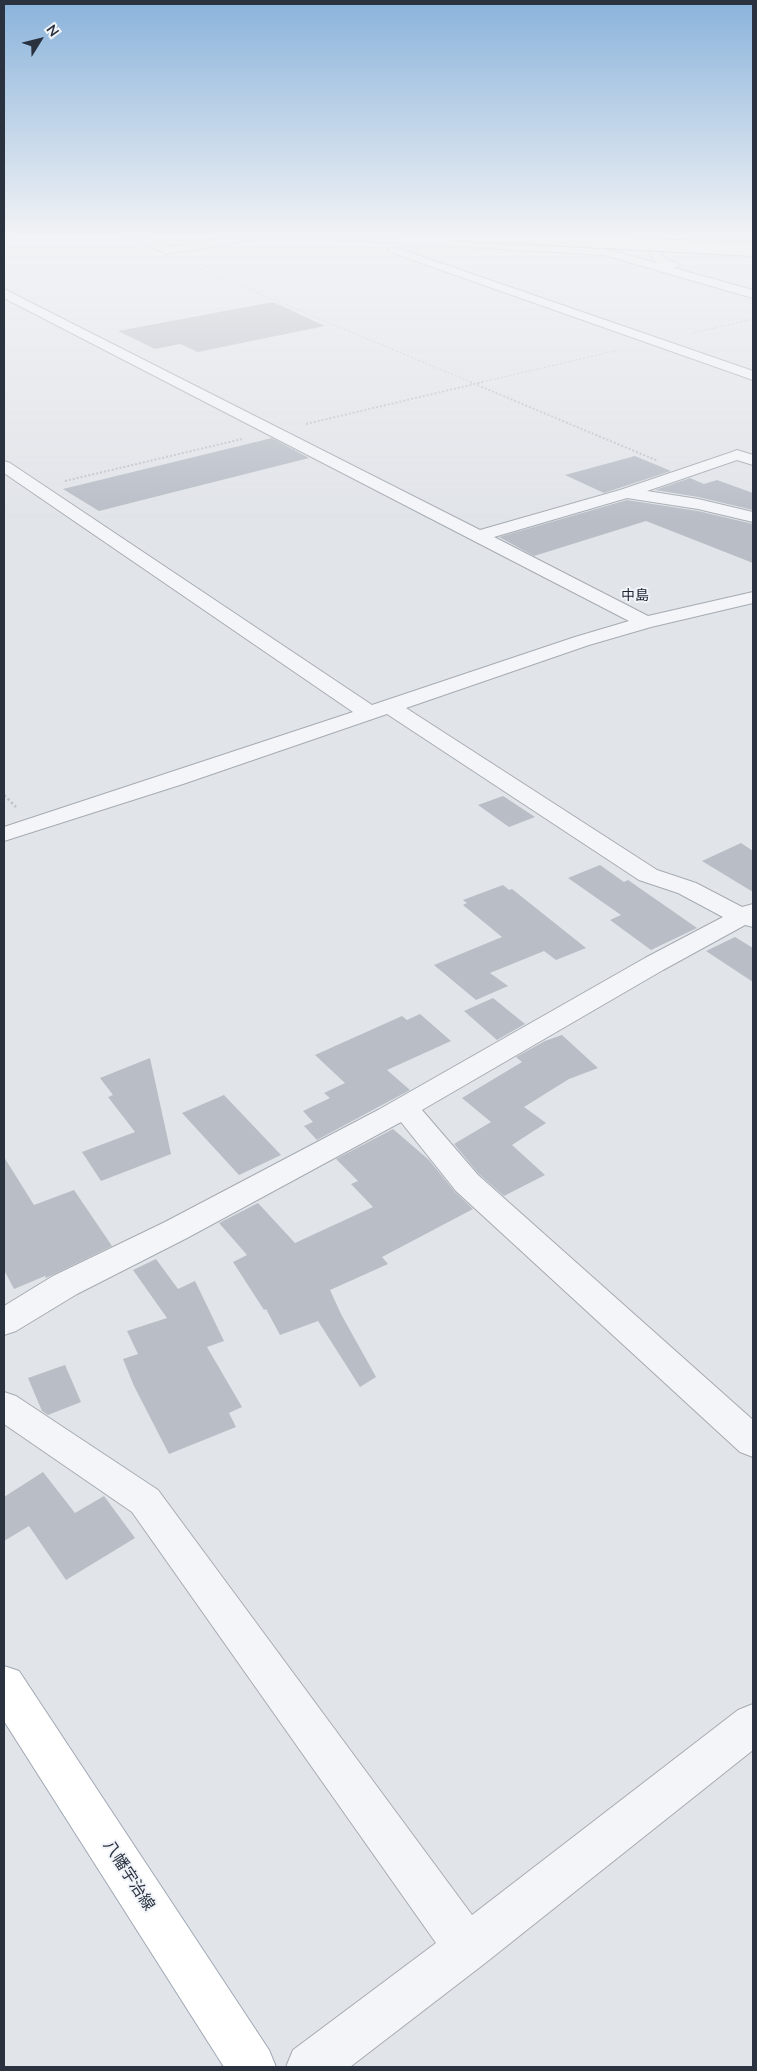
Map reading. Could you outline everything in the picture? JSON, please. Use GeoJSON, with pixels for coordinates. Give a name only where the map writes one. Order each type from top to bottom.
{"type":"FeatureCollection","features":[{"type":"Feature","properties":{"kind":"main road","name":"八幡宇治線"},"geometry":{"type":"LineString","coordinates":[[4,1686],[252,2067]]}},
{"type":"Feature","properties":{"kind":"street"},"geometry":{"type":"LineString","coordinates":[[78,331],[646,622]]}},
{"type":"Feature","properties":{"kind":"street"},"geometry":{"type":"LineString","coordinates":[[623,331],[753,376]]}},
{"type":"Feature","properties":{"kind":"street"},"geometry":{"type":"LineString","coordinates":[[479,536],[626,493],[737,455],[753,460]]}},
{"type":"Feature","properties":{"kind":"street"},"geometry":{"type":"LineString","coordinates":[[4,466],[379,710],[648,875],[687,888],[749,916]]}},
{"type":"Feature","properties":{"kind":"street"},"geometry":{"type":"LineString","coordinates":[[626,493],[698,504],[753,517]]}},
{"type":"Feature","properties":{"kind":"street"},"geometry":{"type":"LineString","coordinates":[[4,834],[175,779],[582,641],[646,622],[753,598]]}},
{"type":"Feature","properties":{"kind":"street"},"geometry":{"type":"LineString","coordinates":[[4,1322],[65,1285],[176,1230],[404,1107],[749,916]]}},
{"type":"Feature","properties":{"kind":"street"},"geometry":{"type":"LineString","coordinates":[[404,1107],[467,1183],[753,1442]]}},
{"type":"Feature","properties":{"kind":"street"},"geometry":{"type":"LineString","coordinates":[[4,1406],[145,1500],[468,1948]]}},
{"type":"Feature","properties":{"kind":"street"},"geometry":{"type":"LineString","coordinates":[[310,2067],[468,1948],[753,1724]]}},
{"type":"Feature","properties":{"kind":"path"},"geometry":{"type":"LineString","coordinates":[[348,331],[686,473]]}},
{"type":"Feature","properties":{"kind":"path"},"geometry":{"type":"LineString","coordinates":[[36,488],[703,331]]}},
{"type":"Feature","properties":{"kind":"building"},"geometry":{"type":"Polygon","coordinates":[[[118,331],[302,331],[198,352],[180,344],[155,349],[118,331]]]}},
{"type":"Feature","properties":{"kind":"building"},"geometry":{"type":"Polygon","coordinates":[[[272,438],[309,458],[99,511],[63,489],[272,438]]]}},
{"type":"Feature","properties":{"kind":"building"},"geometry":{"type":"Polygon","coordinates":[[[635,456],[671,471],[604,493],[565,475],[635,456]]]}},
{"type":"Feature","properties":{"kind":"building"},"geometry":{"type":"Polygon","coordinates":[[[690,478],[704,484],[717,480],[753,493],[753,510],[698,497],[655,490],[690,478]]]}},
{"type":"Feature","properties":{"kind":"building"},"geometry":{"type":"Polygon","coordinates":[[[627,500],[698,511],[753,524],[753,563],[646,521],[534,556],[499,537],[627,500]]]}},
{"type":"Feature","properties":{"kind":"building"},"geometry":{"type":"Polygon","coordinates":[[[503,796],[535,817],[509,827],[478,805],[503,796]]]}},
{"type":"Feature","properties":{"kind":"building"},"geometry":{"type":"Polygon","coordinates":[[[741,843],[753,851],[753,892],[702,861],[741,843]]]}},
{"type":"Feature","properties":{"kind":"building"},"geometry":{"type":"Polygon","coordinates":[[[600,865],[624,882],[628,880],[697,928],[651,950],[610,920],[621,915],[568,878],[600,865]]]}},
{"type":"Feature","properties":{"kind":"building"},"geometry":{"type":"Polygon","coordinates":[[[503,885],[509,890],[512,889],[586,948],[556,960],[544,951],[490,973],[508,986],[476,1000],[434,965],[502,937],[463,905],[467,903],[463,900],[503,885]]]}},
{"type":"Feature","properties":{"kind":"building"},"geometry":{"type":"Polygon","coordinates":[[[735,937],[753,948],[753,982],[706,951],[735,937]]]}},
{"type":"Feature","properties":{"kind":"building"},"geometry":{"type":"Polygon","coordinates":[[[493,998],[525,1024],[497,1040],[464,1011],[493,998]]]}},
{"type":"Feature","properties":{"kind":"building"},"geometry":{"type":"Polygon","coordinates":[[[420,1014],[451,1041],[387,1070],[410,1090],[317,1140],[304,1126],[313,1122],[303,1111],[330,1098],[324,1093],[345,1083],[315,1055],[402,1016],[407,1020],[420,1014]]]}},
{"type":"Feature","properties":{"kind":"building"},"geometry":{"type":"Polygon","coordinates":[[[562,1035],[598,1068],[569,1079],[524,1107],[546,1123],[512,1145],[545,1175],[504,1196],[479,1174],[454,1144],[491,1122],[462,1098],[522,1062],[516,1057],[545,1041],[562,1035]]]}},
{"type":"Feature","properties":{"kind":"building"},"geometry":{"type":"Polygon","coordinates":[[[150,1058],[171,1154],[101,1181],[82,1152],[135,1132],[108,1097],[113,1095],[100,1078],[150,1058]]]}},
{"type":"Feature","properties":{"kind":"building"},"geometry":{"type":"Polygon","coordinates":[[[224,1095],[281,1155],[239,1175],[182,1113],[224,1095]]]}},
{"type":"Feature","properties":{"kind":"building"},"geometry":{"type":"Polygon","coordinates":[[[393,1129],[429,1160],[455,1192],[473,1209],[382,1257],[388,1264],[330,1290],[376,1377],[360,1387],[318,1321],[280,1335],[266,1309],[264,1310],[233,1262],[247,1255],[219,1223],[258,1203],[295,1243],[373,1207],[351,1184],[358,1181],[336,1159],[393,1129]]]}},
{"type":"Feature","properties":{"kind":"building"},"geometry":{"type":"Polygon","coordinates":[[[4,1157],[34,1205],[74,1190],[112,1246],[46,1278],[45,1276],[14,1289],[4,1270],[4,1157]]]}},
{"type":"Feature","properties":{"kind":"building"},"geometry":{"type":"Polygon","coordinates":[[[156,1259],[178,1289],[195,1281],[224,1341],[207,1347],[242,1407],[229,1413],[236,1427],[169,1454],[134,1386],[123,1359],[138,1354],[127,1331],[167,1318],[133,1270],[156,1259]]]}},
{"type":"Feature","properties":{"kind":"building"},"geometry":{"type":"Polygon","coordinates":[[[65,1365],[81,1402],[48,1415],[42,1411],[28,1378],[65,1365]]]}},
{"type":"Feature","properties":{"kind":"building"},"geometry":{"type":"Polygon","coordinates":[[[43,1472],[75,1513],[104,1496],[135,1538],[66,1580],[29,1526],[4,1541],[4,1497],[43,1472]]]}},
{"type":"Feature","properties":{"kind":"district","name":"中島"},"geometry":{"type":"Point","coordinates":[635,597]}}]}
